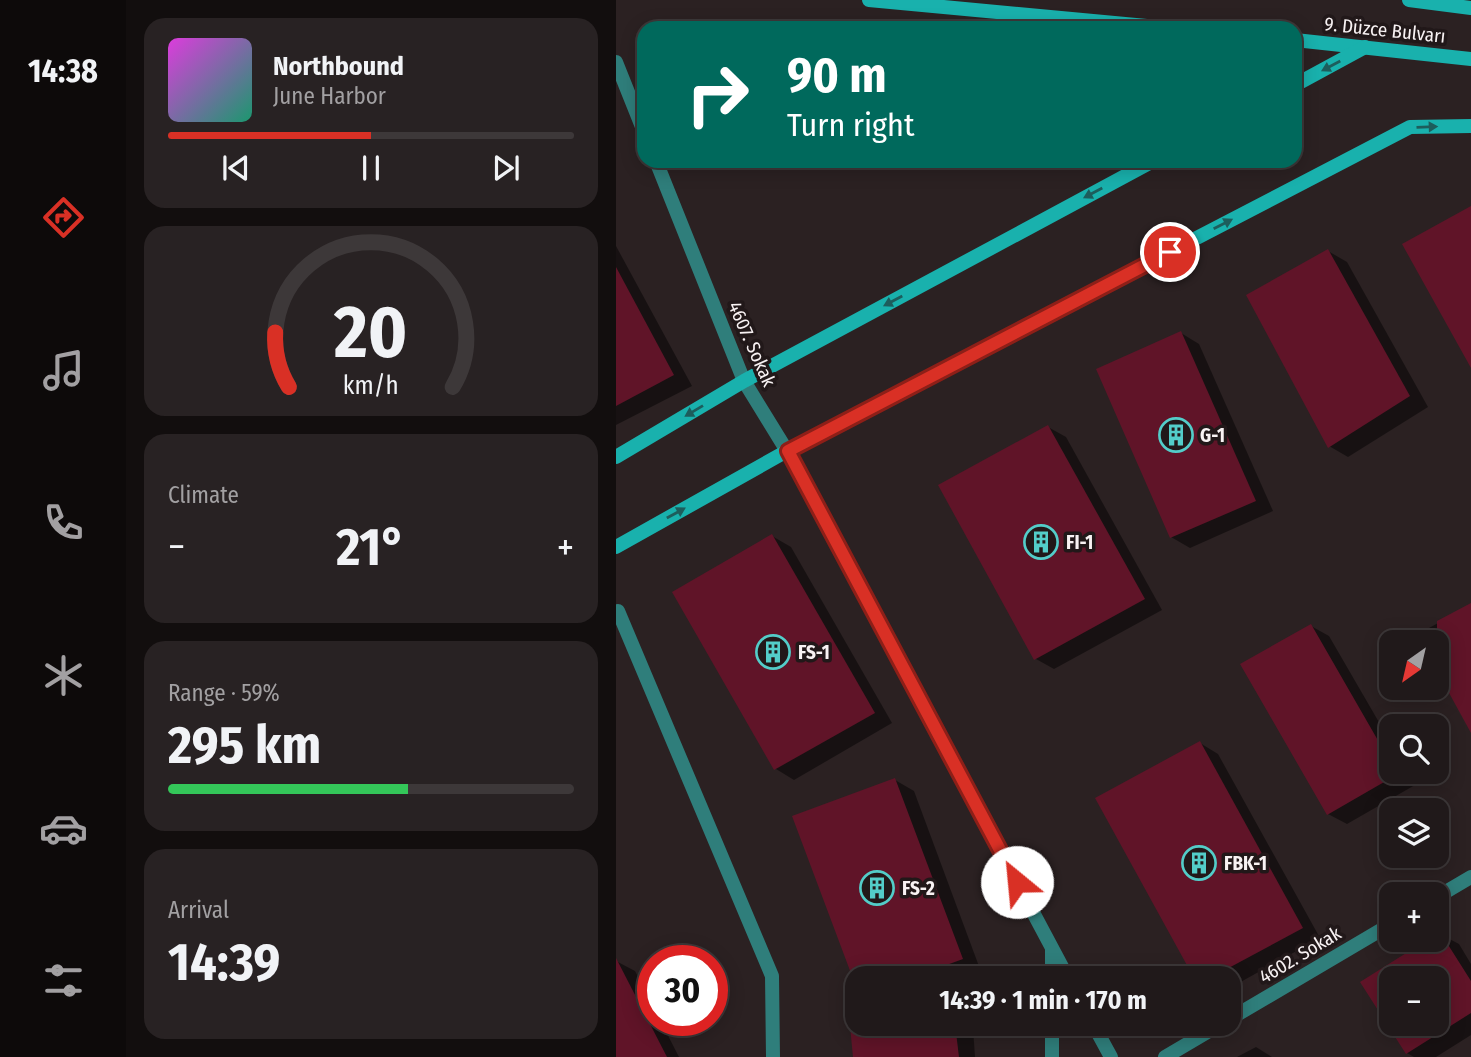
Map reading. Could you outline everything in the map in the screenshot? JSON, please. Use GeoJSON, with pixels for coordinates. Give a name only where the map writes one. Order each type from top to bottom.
{"type":"FeatureCollection","features":[{"type":"Feature","properties":{"kind":"street"},"geometry":{"type":"LineString","coordinates":[[869,0],[1093,21]]}},
{"type":"Feature","properties":{"kind":"street","name":"9. Düzce Bulvarı"},"geometry":{"type":"LineString","coordinates":[[1409,0],[1471,8]]}},
{"type":"Feature","properties":{"kind":"street","name":"9. Düzce Bulvarı"},"geometry":{"type":"LineString","coordinates":[[1302,41],[1471,60]]}},
{"type":"Feature","properties":{"kind":"street"},"geometry":{"type":"LineString","coordinates":[[1302,81],[1367,47]]}},
{"type":"Feature","properties":{"kind":"street"},"geometry":{"type":"LineString","coordinates":[[616,62],[637,114]]}},
{"type":"Feature","properties":{"kind":"street"},"geometry":{"type":"LineString","coordinates":[[616,547],[788,451],[1410,127],[1471,126]]}},
{"type":"Feature","properties":{"kind":"street","name":"4607. Sokak"},"geometry":{"type":"LineString","coordinates":[[659,168],[744,381],[788,451],[1062,966]]}},
{"type":"Feature","properties":{"kind":"street"},"geometry":{"type":"LineString","coordinates":[[616,457],[744,381],[1140,168]]}},
{"type":"Feature","properties":{"kind":"street"},"geometry":{"type":"LineString","coordinates":[[618,611],[772,976],[774,1057]]}},
{"type":"Feature","properties":{"kind":"street"},"geometry":{"type":"LineString","coordinates":[[1449,890],[1471,877]]}},
{"type":"Feature","properties":{"kind":"street","name":"4602. Sokak"},"geometry":{"type":"LineString","coordinates":[[1241,1012],[1379,930]]}},
{"type":"Feature","properties":{"kind":"street"},"geometry":{"type":"LineString","coordinates":[[1052,948],[1052,966]]}},
{"type":"Feature","properties":{"kind":"street"},"geometry":{"type":"LineString","coordinates":[[1052,1036],[1052,1057]]}},
{"type":"Feature","properties":{"kind":"street"},"geometry":{"type":"LineString","coordinates":[[1100,1036],[1111,1057]]}},
{"type":"Feature","properties":{"kind":"street"},"geometry":{"type":"LineString","coordinates":[[1165,1057],[1201,1036]]}},
{"type":"Feature","properties":{"kind":"building"},"geometry":{"type":"Polygon","coordinates":[[[1471,206],[1471,368],[1402,244],[1471,206]]]}},
{"type":"Feature","properties":{"kind":"building"},"geometry":{"type":"Polygon","coordinates":[[[1328,249],[1410,396],[1328,448],[1246,295],[1328,249]]]}},
{"type":"Feature","properties":{"kind":"building"},"geometry":{"type":"Polygon","coordinates":[[[616,267],[674,375],[616,406],[616,267]]]}},
{"type":"Feature","properties":{"kind":"building","name":"G-1"},"geometry":{"type":"Polygon","coordinates":[[[1181,331],[1256,501],[1170,538],[1096,369],[1181,331]]]}},
{"type":"Feature","properties":{"kind":"building","name":"FI-1"},"geometry":{"type":"Polygon","coordinates":[[[1048,425],[1145,599],[1034,660],[938,485],[1048,425]]]}},
{"type":"Feature","properties":{"kind":"building","name":"FS-1"},"geometry":{"type":"Polygon","coordinates":[[[772,534],[875,713],[774,770],[672,592],[772,534]]]}},
{"type":"Feature","properties":{"kind":"building"},"geometry":{"type":"Polygon","coordinates":[[[1471,603],[1471,733],[1449,693],[1449,630],[1437,630],[1437,621],[1471,603]]]}},
{"type":"Feature","properties":{"kind":"building"},"geometry":{"type":"Polygon","coordinates":[[[1311,624],[1379,742],[1381,784],[1327,815],[1240,664],[1311,624]]]}},
{"type":"Feature","properties":{"kind":"building","name":"FBK-1"},"geometry":{"type":"Polygon","coordinates":[[[1200,741],[1303,928],[1232,966],[1187,966],[1095,798],[1200,741]]]}},
{"type":"Feature","properties":{"kind":"building","name":"FS-2"},"geometry":{"type":"Polygon","coordinates":[[[895,778],[963,959],[944,966],[848,966],[792,816],[895,778]]]}},
{"type":"Feature","properties":{"kind":"building"},"geometry":{"type":"Polygon","coordinates":[[[1449,946],[1471,981],[1471,1013],[1449,1027],[1449,966],[1386,966],[1408,952],[1449,952],[1449,946]]]}},
{"type":"Feature","properties":{"kind":"building"},"geometry":{"type":"Polygon","coordinates":[[[616,958],[637,999],[637,1036],[656,1036],[667,1057],[616,1057],[616,958]]]}},
{"type":"Feature","properties":{"kind":"building"},"geometry":{"type":"Polygon","coordinates":[[[1379,970],[1379,1012],[1360,982],[1379,970]]]}},
{"type":"Feature","properties":{"kind":"building"},"geometry":{"type":"Polygon","coordinates":[[[851,1036],[956,1036],[959,1057],[853,1057],[851,1036]]]}},
{"type":"Feature","properties":{"kind":"building"},"geometry":{"type":"Polygon","coordinates":[[[1394,1036],[1435,1036],[1406,1054],[1394,1036]]]}},
{"type":"Feature","properties":{"kind":"place","name":"G-1"},"geometry":{"type":"Point","coordinates":[1176,435]}},
{"type":"Feature","properties":{"kind":"place","name":"FI-1"},"geometry":{"type":"Point","coordinates":[1041,542]}},
{"type":"Feature","properties":{"kind":"place","name":"FS-1"},"geometry":{"type":"Point","coordinates":[773,652]}},
{"type":"Feature","properties":{"kind":"place","name":"FBK-1"},"geometry":{"type":"Point","coordinates":[1199,863]}},
{"type":"Feature","properties":{"kind":"place","name":"FS-2"},"geometry":{"type":"Point","coordinates":[877,888]}},
{"type":"Feature","properties":{"kind":"route"},"geometry":{"type":"LineString","coordinates":[[1017,882],[788,451],[1170,252]]}}]}
